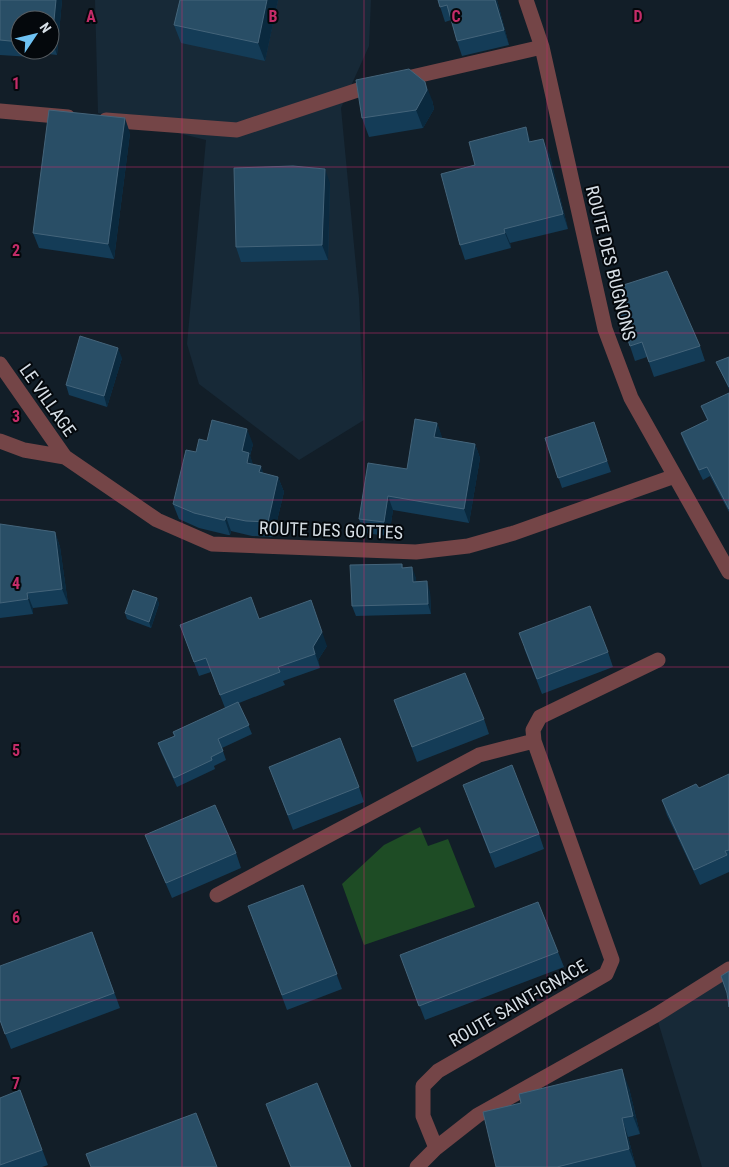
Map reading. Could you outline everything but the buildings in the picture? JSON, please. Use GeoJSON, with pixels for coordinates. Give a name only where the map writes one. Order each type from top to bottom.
{"type":"FeatureCollection","features":[{"type":"Feature","properties":{"kind":"street","name":"ROUTE DES BUGNONS"},"geometry":{"type":"LineString","coordinates":[[526,0],[542,47],[606,330],[631,398],[729,572]]}},
{"type":"Feature","properties":{"kind":"street"},"geometry":{"type":"LineString","coordinates":[[0,111],[238,130],[364,88],[542,47]]}},
{"type":"Feature","properties":{"kind":"street","name":"LE VILLAGE"},"geometry":{"type":"LineString","coordinates":[[0,364],[65,458]]}},
{"type":"Feature","properties":{"kind":"street","name":"ROUTE DES GOTTES"},"geometry":{"type":"LineString","coordinates":[[0,442],[24,450],[65,458],[158,520],[212,544],[416,552],[468,546],[514,533],[675,476]]}},
{"type":"Feature","properties":{"kind":"street"},"geometry":{"type":"LineString","coordinates":[[217,895],[479,755],[534,741],[533,730],[540,717],[658,660]]}},
{"type":"Feature","properties":{"kind":"street","name":"ROUTE SAINT-IGNACE"},"geometry":{"type":"LineString","coordinates":[[436,1148],[423,1116],[424,1086],[428,1081],[438,1071],[606,974],[612,960],[534,741]]}},
{"type":"Feature","properties":{"kind":"street"},"geometry":{"type":"LineString","coordinates":[[417,1167],[436,1148],[478,1115],[656,1015],[729,969]]}},
{"type":"Feature","properties":{"kind":"shaded area"},"geometry":{"type":"Polygon","coordinates":[[[95,0],[371,0],[369,46],[341,108],[359,298],[364,420],[299,460],[199,384],[187,344],[206,140],[98,113],[95,0]]]}},
{"type":"Feature","properties":{"kind":"shaded area"},"geometry":{"type":"Polygon","coordinates":[[[729,969],[729,1167],[702,1167],[656,1015],[729,969]]]}},
{"type":"Feature","properties":{"kind":"green space"},"geometry":{"type":"Polygon","coordinates":[[[420,827],[428,846],[448,839],[475,907],[364,945],[342,884],[384,845],[420,827]]]}}]}
